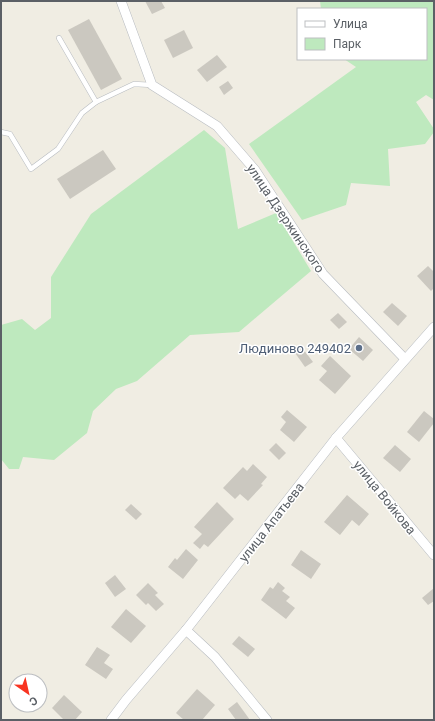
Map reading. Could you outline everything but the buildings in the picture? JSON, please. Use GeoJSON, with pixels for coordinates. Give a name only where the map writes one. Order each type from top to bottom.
{"type":"FeatureCollection","features":[{"type":"Feature","properties":{"kind":"street"},"geometry":{"type":"LineString","coordinates":[[121,1],[152,85]]}},
{"type":"Feature","properties":{"kind":"street","name":"улица Дзержинского"},"geometry":{"type":"LineString","coordinates":[[152,85],[217,126],[255,170],[323,274],[405,359]]}},
{"type":"Feature","properties":{"kind":"street","name":"улица Апатьева"},"geometry":{"type":"LineString","coordinates":[[111,720],[126,700],[186,630],[336,438],[434,327]]}},
{"type":"Feature","properties":{"kind":"street","name":"улица Войкова"},"geometry":{"type":"LineString","coordinates":[[336,438],[434,555]]}},
{"type":"Feature","properties":{"kind":"street"},"geometry":{"type":"LineString","coordinates":[[186,630],[215,657],[267,720]]}},
{"type":"Feature","properties":{"kind":"lane"},"geometry":{"type":"LineString","coordinates":[[59,38],[96,102]]}},
{"type":"Feature","properties":{"kind":"lane"},"geometry":{"type":"LineString","coordinates":[[1,132],[10,134],[30,169],[58,149],[82,113],[96,102],[134,84],[152,85]]}},
{"type":"Feature","properties":{"kind":"green space"},"geometry":{"type":"Polygon","coordinates":[[[320,1],[434,1],[434,100],[426,95],[416,102],[434,129],[434,132],[425,144],[388,149],[390,186],[351,183],[346,205],[302,220],[249,144],[356,67],[346,60],[427,60],[427,8],[321,8],[320,1]]]}},
{"type":"Feature","properties":{"kind":"green space"},"geometry":{"type":"Polygon","coordinates":[[[204,130],[225,148],[238,229],[276,213],[311,271],[239,332],[190,335],[137,381],[116,389],[93,411],[87,433],[54,460],[23,457],[19,469],[9,469],[1,459],[1,325],[22,319],[35,330],[51,318],[51,277],[91,214],[204,130]]]}},
{"type":"Feature","properties":{"kind":"place","name":"Людиново 249402"},"geometry":{"type":"Point","coordinates":[359,348]}}]}
